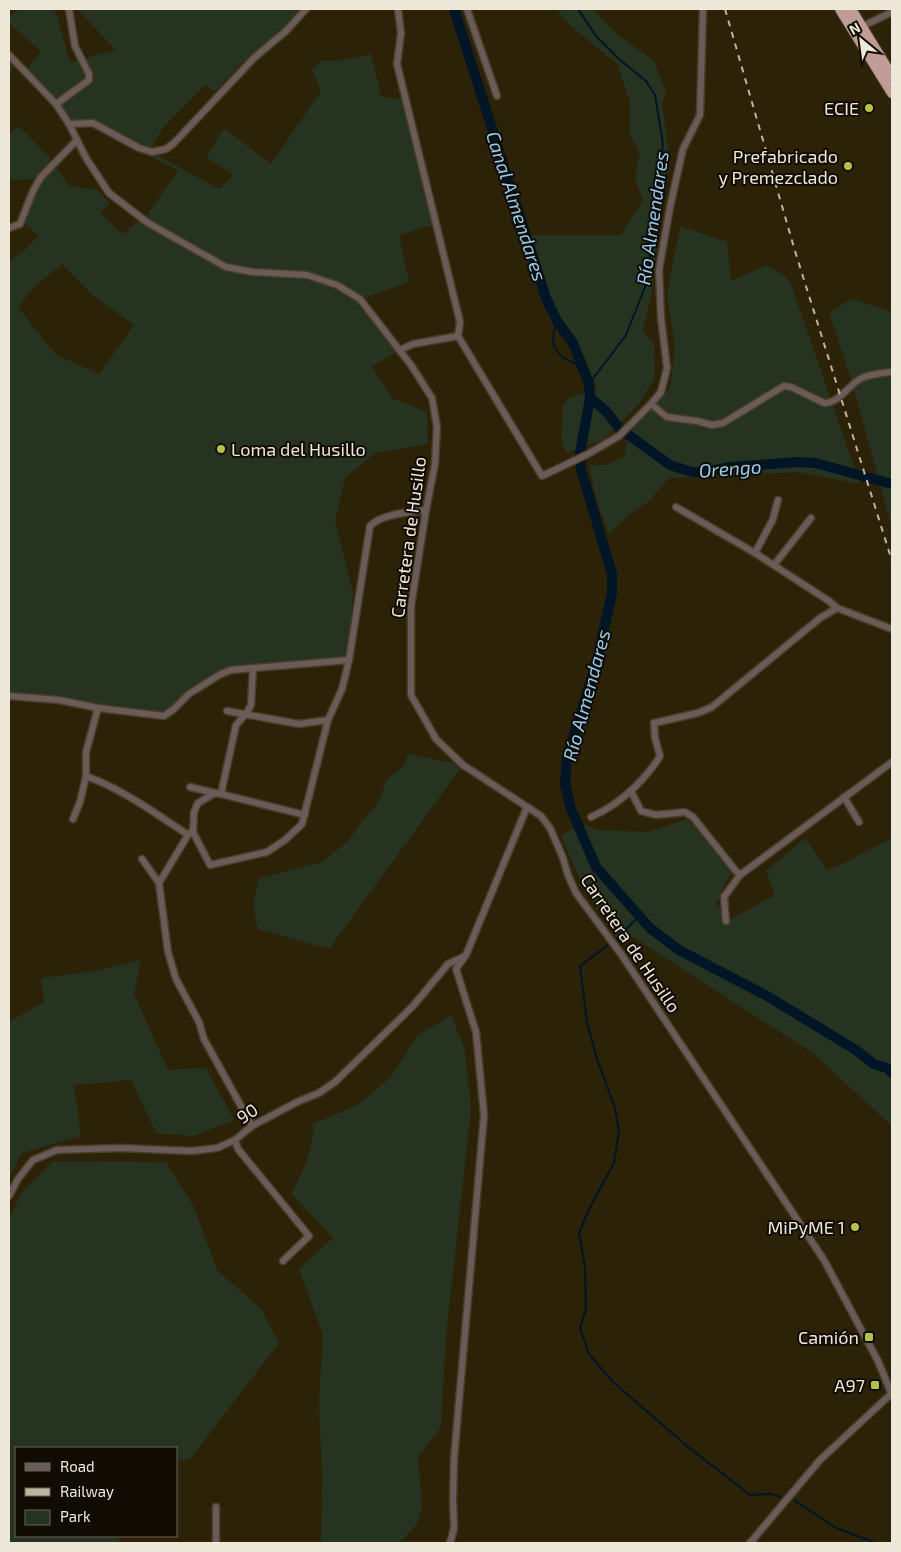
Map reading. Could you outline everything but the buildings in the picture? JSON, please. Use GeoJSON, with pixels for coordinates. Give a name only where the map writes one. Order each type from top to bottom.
{"type":"FeatureCollection","features":[{"type":"Feature","properties":{"kind":"highway"},"geometry":{"type":"LineString","coordinates":[[840,9],[892,94]]}},
{"type":"Feature","properties":{"kind":"highway"},"geometry":{"type":"LineString","coordinates":[[851,9],[892,74]]}},
{"type":"Feature","properties":{"kind":"street"},"geometry":{"type":"LineString","coordinates":[[56,104],[89,80],[89,74],[75,46],[69,9]]}},
{"type":"Feature","properties":{"kind":"street"},"geometry":{"type":"LineString","coordinates":[[69,124],[93,123],[139,148],[152,152],[166,149],[173,144],[254,58],[286,31],[306,9]]}},
{"type":"Feature","properties":{"kind":"street"},"geometry":{"type":"LineString","coordinates":[[398,9],[401,32],[397,64],[460,322],[458,336],[542,476],[588,454],[624,431],[661,392],[667,368],[661,318],[659,270],[670,207],[684,149],[700,115],[703,9]]}},
{"type":"Feature","properties":{"kind":"street"},"geometry":{"type":"LineString","coordinates":[[467,9],[497,96]]}},
{"type":"Feature","properties":{"kind":"street"},"geometry":{"type":"LineString","coordinates":[[861,27],[892,12]]}},
{"type":"Feature","properties":{"kind":"street"},"geometry":{"type":"LineString","coordinates":[[9,68],[11,58]]}},
{"type":"Feature","properties":{"kind":"street","name":"Carretera de Husillo"},"geometry":{"type":"LineString","coordinates":[[11,58],[56,104],[69,124],[86,158],[110,193],[148,223],[226,267],[253,272],[307,275],[337,285],[360,299],[400,350],[432,398],[437,427],[435,464],[411,606],[410,695],[436,739],[463,764],[541,816],[550,828],[576,893],[621,954],[824,1260],[878,1361],[892,1394]]}},
{"type":"Feature","properties":{"kind":"street"},"geometry":{"type":"LineString","coordinates":[[9,228],[20,224],[33,191],[41,177],[77,140]]}},
{"type":"Feature","properties":{"kind":"street"},"geometry":{"type":"LineString","coordinates":[[400,350],[413,344],[458,336]]}},
{"type":"Feature","properties":{"kind":"street"},"geometry":{"type":"LineString","coordinates":[[651,404],[667,417],[712,425],[723,423],[784,386],[792,387],[824,403],[829,403],[836,400],[861,378],[892,372]]}},
{"type":"Feature","properties":{"kind":"street"},"geometry":{"type":"LineString","coordinates":[[755,553],[773,519],[778,500]]}},
{"type":"Feature","properties":{"kind":"street"},"geometry":{"type":"LineString","coordinates":[[676,507],[755,553],[837,608],[892,629]]}},
{"type":"Feature","properties":{"kind":"street"},"geometry":{"type":"LineString","coordinates":[[86,776],[138,801],[190,833],[210,865],[267,852],[285,840],[302,824],[328,720],[342,689],[349,660],[370,526],[375,520],[426,510]]}},
{"type":"Feature","properties":{"kind":"street"},"geometry":{"type":"LineString","coordinates":[[774,565],[810,518]]}},
{"type":"Feature","properties":{"kind":"street"},"geometry":{"type":"LineString","coordinates":[[592,817],[607,810],[631,791],[651,770],[660,756],[655,738],[654,723],[698,713],[712,707],[820,618],[837,608]]}},
{"type":"Feature","properties":{"kind":"street"},"geometry":{"type":"LineString","coordinates":[[9,696],[59,700],[98,708],[164,716],[189,694],[219,675],[231,670],[349,660]]}},
{"type":"Feature","properties":{"kind":"street"},"geometry":{"type":"LineString","coordinates":[[159,883],[190,833],[194,812],[198,803],[218,793],[236,725],[251,705],[254,668]]}},
{"type":"Feature","properties":{"kind":"street"},"geometry":{"type":"LineString","coordinates":[[73,819],[80,802],[86,776],[86,752],[98,708]]}},
{"type":"Feature","properties":{"kind":"street"},"geometry":{"type":"LineString","coordinates":[[227,711],[299,724],[328,720]]}},
{"type":"Feature","properties":{"kind":"street"},"geometry":{"type":"LineString","coordinates":[[726,921],[724,897],[740,875],[892,762]]}},
{"type":"Feature","properties":{"kind":"street"},"geometry":{"type":"LineString","coordinates":[[190,787],[305,814]]}},
{"type":"Feature","properties":{"kind":"street"},"geometry":{"type":"LineString","coordinates":[[631,791],[641,811],[656,815],[685,812],[693,817],[740,875]]}},
{"type":"Feature","properties":{"kind":"street"},"geometry":{"type":"LineString","coordinates":[[844,797],[859,822]]}},
{"type":"Feature","properties":{"kind":"street"},"geometry":{"type":"LineString","coordinates":[[450,1543],[454,1528],[454,1459],[484,1115],[476,1032],[456,969],[466,955],[527,807]]}},
{"type":"Feature","properties":{"kind":"street"},"geometry":{"type":"LineString","coordinates":[[142,859],[159,883],[168,952],[176,979],[199,1022],[204,1039],[252,1126]]}},
{"type":"Feature","properties":{"kind":"street","name":"90"},"geometry":{"type":"LineString","coordinates":[[9,1196],[18,1179],[33,1160],[56,1150],[120,1148],[192,1151],[217,1148],[235,1140],[252,1126],[297,1102],[319,1094],[335,1082],[414,1006],[448,964],[466,955]]}},
{"type":"Feature","properties":{"kind":"street"},"geometry":{"type":"LineString","coordinates":[[235,1140],[238,1149],[309,1236],[283,1261]]}},
{"type":"Feature","properties":{"kind":"street"},"geometry":{"type":"LineString","coordinates":[[750,1543],[820,1460],[892,1394]]}},
{"type":"Feature","properties":{"kind":"street"},"geometry":{"type":"LineString","coordinates":[[216,1507],[216,1543]]}},
{"type":"Feature","properties":{"kind":"green space"},"geometry":{"type":"Polygon","coordinates":[[[19,9],[52,9],[56,13],[70,62],[116,50],[77,9],[306,9],[268,46],[244,61],[215,92],[205,85],[162,129],[150,151],[219,189],[233,175],[206,157],[224,128],[271,164],[321,91],[312,70],[320,61],[337,61],[371,54],[381,96],[406,101],[436,224],[399,235],[409,282],[361,299],[400,350],[372,366],[392,398],[427,412],[428,444],[375,453],[345,478],[335,521],[353,593],[349,660],[275,666],[219,675],[164,716],[9,696],[9,261],[22,253],[38,236],[19,217],[37,179],[9,180],[9,135],[19,126],[49,157],[69,186],[97,190],[110,203],[100,213],[122,234],[148,214],[178,170],[92,128],[66,126],[32,81],[14,66],[9,75],[9,61],[12,55],[27,69],[41,51],[9,23],[9,18],[19,9]],[[62,264],[35,286],[18,307],[55,354],[99,374],[134,325],[92,295],[62,264]]]}},
{"type":"Feature","properties":{"kind":"green space"},"geometry":{"type":"Polygon","coordinates":[[[556,9],[592,9],[617,34],[654,61],[666,92],[662,104],[668,147],[653,285],[643,331],[654,344],[655,377],[639,404],[605,439],[566,453],[561,437],[563,405],[569,398],[597,390],[584,356],[557,313],[546,291],[529,235],[621,235],[643,200],[635,178],[640,153],[630,135],[630,103],[618,65],[569,24],[556,9]]]}},
{"type":"Feature","properties":{"kind":"green space"},"geometry":{"type":"Polygon","coordinates":[[[680,226],[727,242],[731,281],[766,265],[785,276],[791,284],[860,484],[798,472],[672,478],[668,479],[648,502],[630,514],[609,534],[596,498],[589,465],[606,465],[624,457],[630,432],[670,388],[675,347],[667,295],[680,226]]]}},
{"type":"Feature","properties":{"kind":"green space"},"geometry":{"type":"Polygon","coordinates":[[[852,299],[892,312],[892,528],[851,379],[829,312],[852,299]]]}},
{"type":"Feature","properties":{"kind":"green space"},"geometry":{"type":"Polygon","coordinates":[[[408,754],[463,765],[329,949],[258,929],[254,903],[260,878],[322,862],[348,841],[378,803],[387,779],[404,766],[408,754]]]}},
{"type":"Feature","properties":{"kind":"green space"},"geometry":{"type":"Polygon","coordinates":[[[687,819],[739,871],[728,877],[716,904],[731,919],[775,895],[766,871],[805,838],[827,869],[837,867],[892,838],[892,1126],[814,1054],[630,935],[622,944],[585,891],[561,836],[581,823],[598,830],[648,832],[687,819]]]}},
{"type":"Feature","properties":{"kind":"green space"},"geometry":{"type":"Polygon","coordinates":[[[141,960],[134,994],[168,1070],[206,1068],[234,1120],[194,1136],[156,1133],[131,1080],[74,1085],[81,1136],[22,1153],[9,1178],[9,1022],[44,1002],[41,978],[95,971],[141,960]]]}},
{"type":"Feature","properties":{"kind":"green space"},"geometry":{"type":"Polygon","coordinates":[[[451,1015],[465,1050],[471,1109],[446,1336],[441,1427],[418,1457],[422,1505],[417,1524],[399,1543],[321,1543],[322,1478],[319,1401],[323,1335],[299,1269],[333,1238],[292,1194],[312,1142],[313,1124],[359,1104],[391,1077],[417,1036],[451,1015]]]}},
{"type":"Feature","properties":{"kind":"green space"},"geometry":{"type":"Polygon","coordinates":[[[53,1161],[166,1162],[194,1207],[217,1270],[261,1309],[279,1343],[190,1459],[178,1461],[178,1447],[15,1447],[15,1537],[117,1537],[122,1543],[9,1543],[9,1220],[20,1195],[53,1161]]]}},
{"type":"Feature","properties":{"kind":"waterway","name":"Río Almendares"},"geometry":{"type":"LineString","coordinates":[[454,9],[546,298],[557,321],[573,343],[589,384],[590,398],[580,453],[581,469],[612,574],[612,593],[596,664],[567,757],[565,784],[571,809],[596,867],[650,928],[679,950],[767,996],[856,1050],[874,1064],[887,1068],[892,1073]]}},
{"type":"Feature","properties":{"kind":"waterway","name":"Río Almendares"},"geometry":{"type":"LineString","coordinates":[[578,9],[596,36],[619,59],[646,81],[655,95],[663,144],[647,282],[626,335],[589,384]]}},
{"type":"Feature","properties":{"kind":"waterway"},"geometry":{"type":"LineString","coordinates":[[557,321],[553,338],[556,350],[567,360],[581,366]]}},
{"type":"Feature","properties":{"kind":"waterway","name":"Orengo"},"geometry":{"type":"LineString","coordinates":[[590,398],[606,411],[619,428],[641,444],[670,465],[692,472],[798,462],[815,463],[892,484]]}},
{"type":"Feature","properties":{"kind":"waterway"},"geometry":{"type":"LineString","coordinates":[[617,939],[639,916]]}},
{"type":"Feature","properties":{"kind":"waterway"},"geometry":{"type":"LineString","coordinates":[[608,945],[580,966],[587,1022],[597,1059],[615,1108],[619,1131],[614,1163],[588,1211],[579,1233],[585,1267],[586,1309],[580,1328],[589,1354],[612,1381],[687,1446],[750,1495],[770,1494],[781,1497]]}},
{"type":"Feature","properties":{"kind":"waterway"},"geometry":{"type":"LineString","coordinates":[[794,1500],[836,1528],[876,1543]]}},
{"type":"Feature","properties":{"kind":"railway"},"geometry":{"type":"LineString","coordinates":[[725,9],[795,251],[892,561]]}},
{"type":"Feature","properties":{"kind":"place","name":"ECIE"},"geometry":{"type":"Point","coordinates":[869,108]}},
{"type":"Feature","properties":{"kind":"place","name":"Prefabricado y Premezclado"},"geometry":{"type":"Point","coordinates":[848,166]}},
{"type":"Feature","properties":{"kind":"place","name":"Loma del Husillo"},"geometry":{"type":"Point","coordinates":[221,449]}},
{"type":"Feature","properties":{"kind":"place","name":"MiPyME 1"},"geometry":{"type":"Point","coordinates":[855,1227]}},
{"type":"Feature","properties":{"kind":"place","name":"Camión"},"geometry":{"type":"Point","coordinates":[869,1337]}},
{"type":"Feature","properties":{"kind":"place","name":"A97"},"geometry":{"type":"Point","coordinates":[875,1385]}},
{"type":"Feature","properties":{"kind":"water label","name":"Canal Almendares"},"geometry":{"type":"Point","coordinates":[517,206]}}]}
